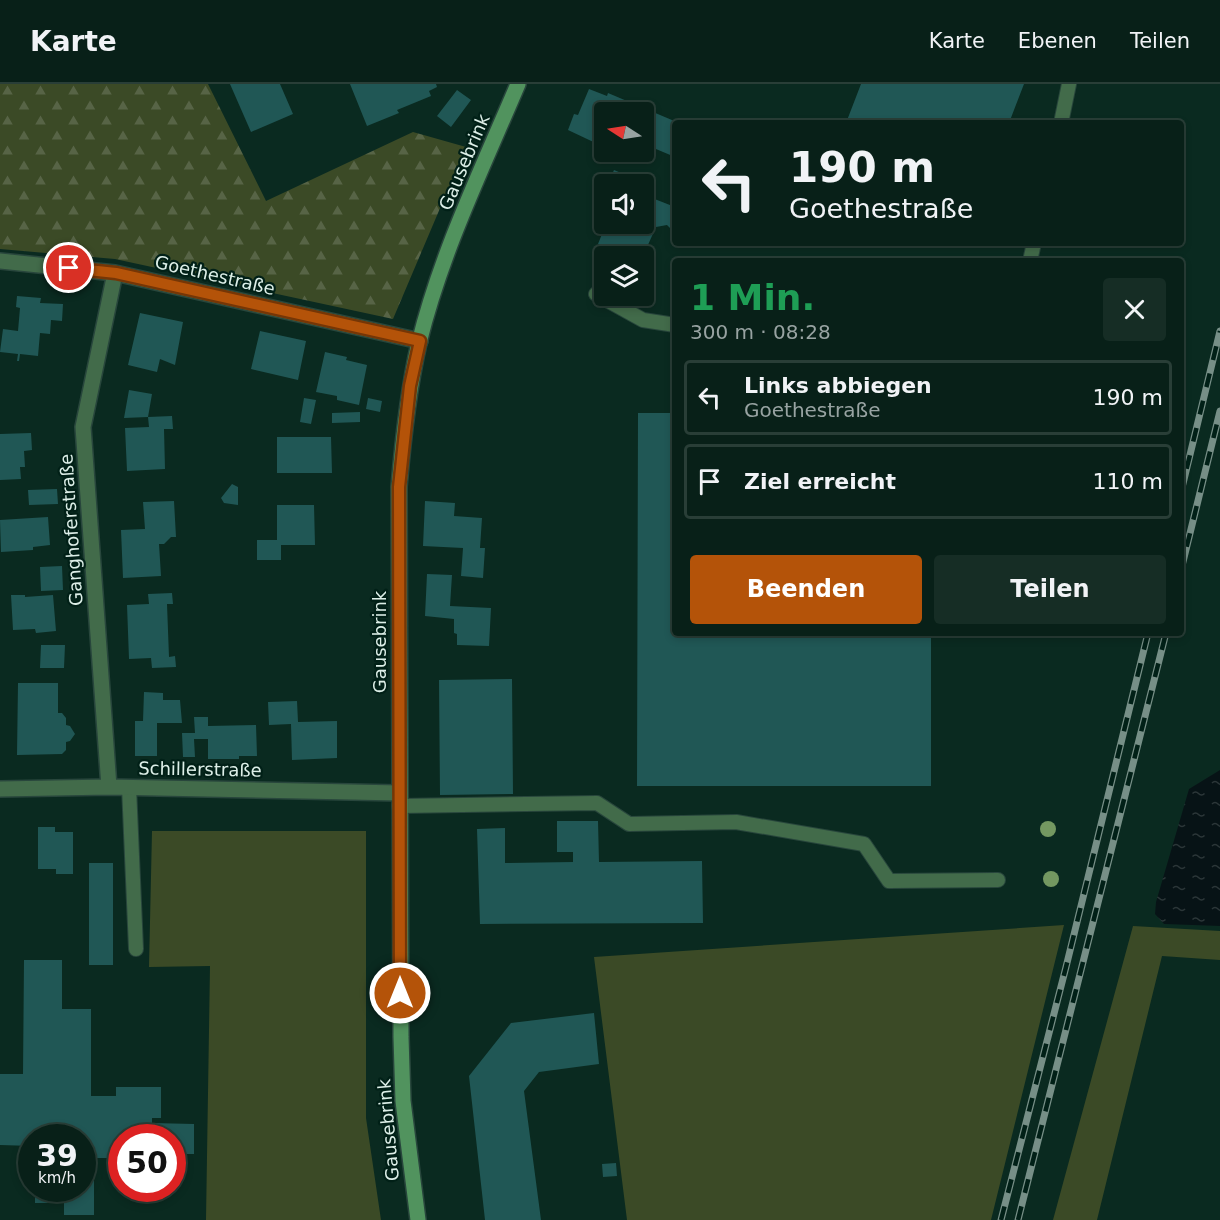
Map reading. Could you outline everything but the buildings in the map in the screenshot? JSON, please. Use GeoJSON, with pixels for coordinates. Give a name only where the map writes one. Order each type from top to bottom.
{"type":"FeatureCollection","features":[{"type":"Feature","properties":{"kind":"main road","name":"Gausebrink"},"geometry":{"type":"LineString","coordinates":[[418,1220],[403,1101],[401,1037],[399,487],[410,386],[437,282],[458,225],[518,84]]}},
{"type":"Feature","properties":{"kind":"street","name":"Goethestraße"},"geometry":{"type":"LineString","coordinates":[[0,261],[116,273],[420,341]]}},
{"type":"Feature","properties":{"kind":"street","name":"Ganghoferstraße"},"geometry":{"type":"LineString","coordinates":[[109,787],[84,427],[116,273]]}},
{"type":"Feature","properties":{"kind":"street","name":"Schillerstraße"},"geometry":{"type":"LineString","coordinates":[[0,789],[129,787],[399,800]]}},
{"type":"Feature","properties":{"kind":"lane"},"geometry":{"type":"LineString","coordinates":[[1061,120],[1069,84]]}},
{"type":"Feature","properties":{"kind":"lane"},"geometry":{"type":"LineString","coordinates":[[618,306],[643,320],[672,325]]}},
{"type":"Feature","properties":{"kind":"lane"},"geometry":{"type":"LineString","coordinates":[[129,787],[136,949]]}},
{"type":"Feature","properties":{"kind":"lane"},"geometry":{"type":"LineString","coordinates":[[399,800],[597,803],[629,824],[736,822],[864,844],[888,880],[998,879]]}},
{"type":"Feature","properties":{"kind":"green space"},"geometry":{"type":"Polygon","coordinates":[[[0,84],[208,84],[266,201],[413,132],[466,147],[393,319],[115,259],[0,249],[0,84]]]}},
{"type":"Feature","properties":{"kind":"green space"},"geometry":{"type":"Polygon","coordinates":[[[152,831],[366,831],[366,1118],[381,1220],[206,1220],[210,966],[149,967],[152,831]]]}},
{"type":"Feature","properties":{"kind":"green space"},"geometry":{"type":"Polygon","coordinates":[[[1064,925],[991,1220],[627,1220],[594,957],[1064,925]]]}},
{"type":"Feature","properties":{"kind":"green space"},"geometry":{"type":"Polygon","coordinates":[[[1133,926],[1220,931],[1220,960],[1162,956],[1097,1220],[1053,1220],[1133,926]]]}},
{"type":"Feature","properties":{"kind":"water"},"geometry":{"type":"Polygon","coordinates":[[[1220,770],[1220,926],[1164,924],[1155,914],[1156,902],[1189,789],[1220,770]]]}},
{"type":"Feature","properties":{"kind":"railway"},"geometry":{"type":"LineString","coordinates":[[1184,480],[1220,331]]}},
{"type":"Feature","properties":{"kind":"railway"},"geometry":{"type":"LineString","coordinates":[[1184,558],[1220,411]]}},
{"type":"Feature","properties":{"kind":"railway"},"geometry":{"type":"LineString","coordinates":[[1001,1220],[1147,636]]}},
{"type":"Feature","properties":{"kind":"railway"},"geometry":{"type":"LineString","coordinates":[[1018,1220],[1165,636]]}},
{"type":"Feature","properties":{"kind":"route"},"geometry":{"type":"LineString","coordinates":[[69,268],[116,273],[420,341],[403,432],[399,487],[400,993]]}}]}
